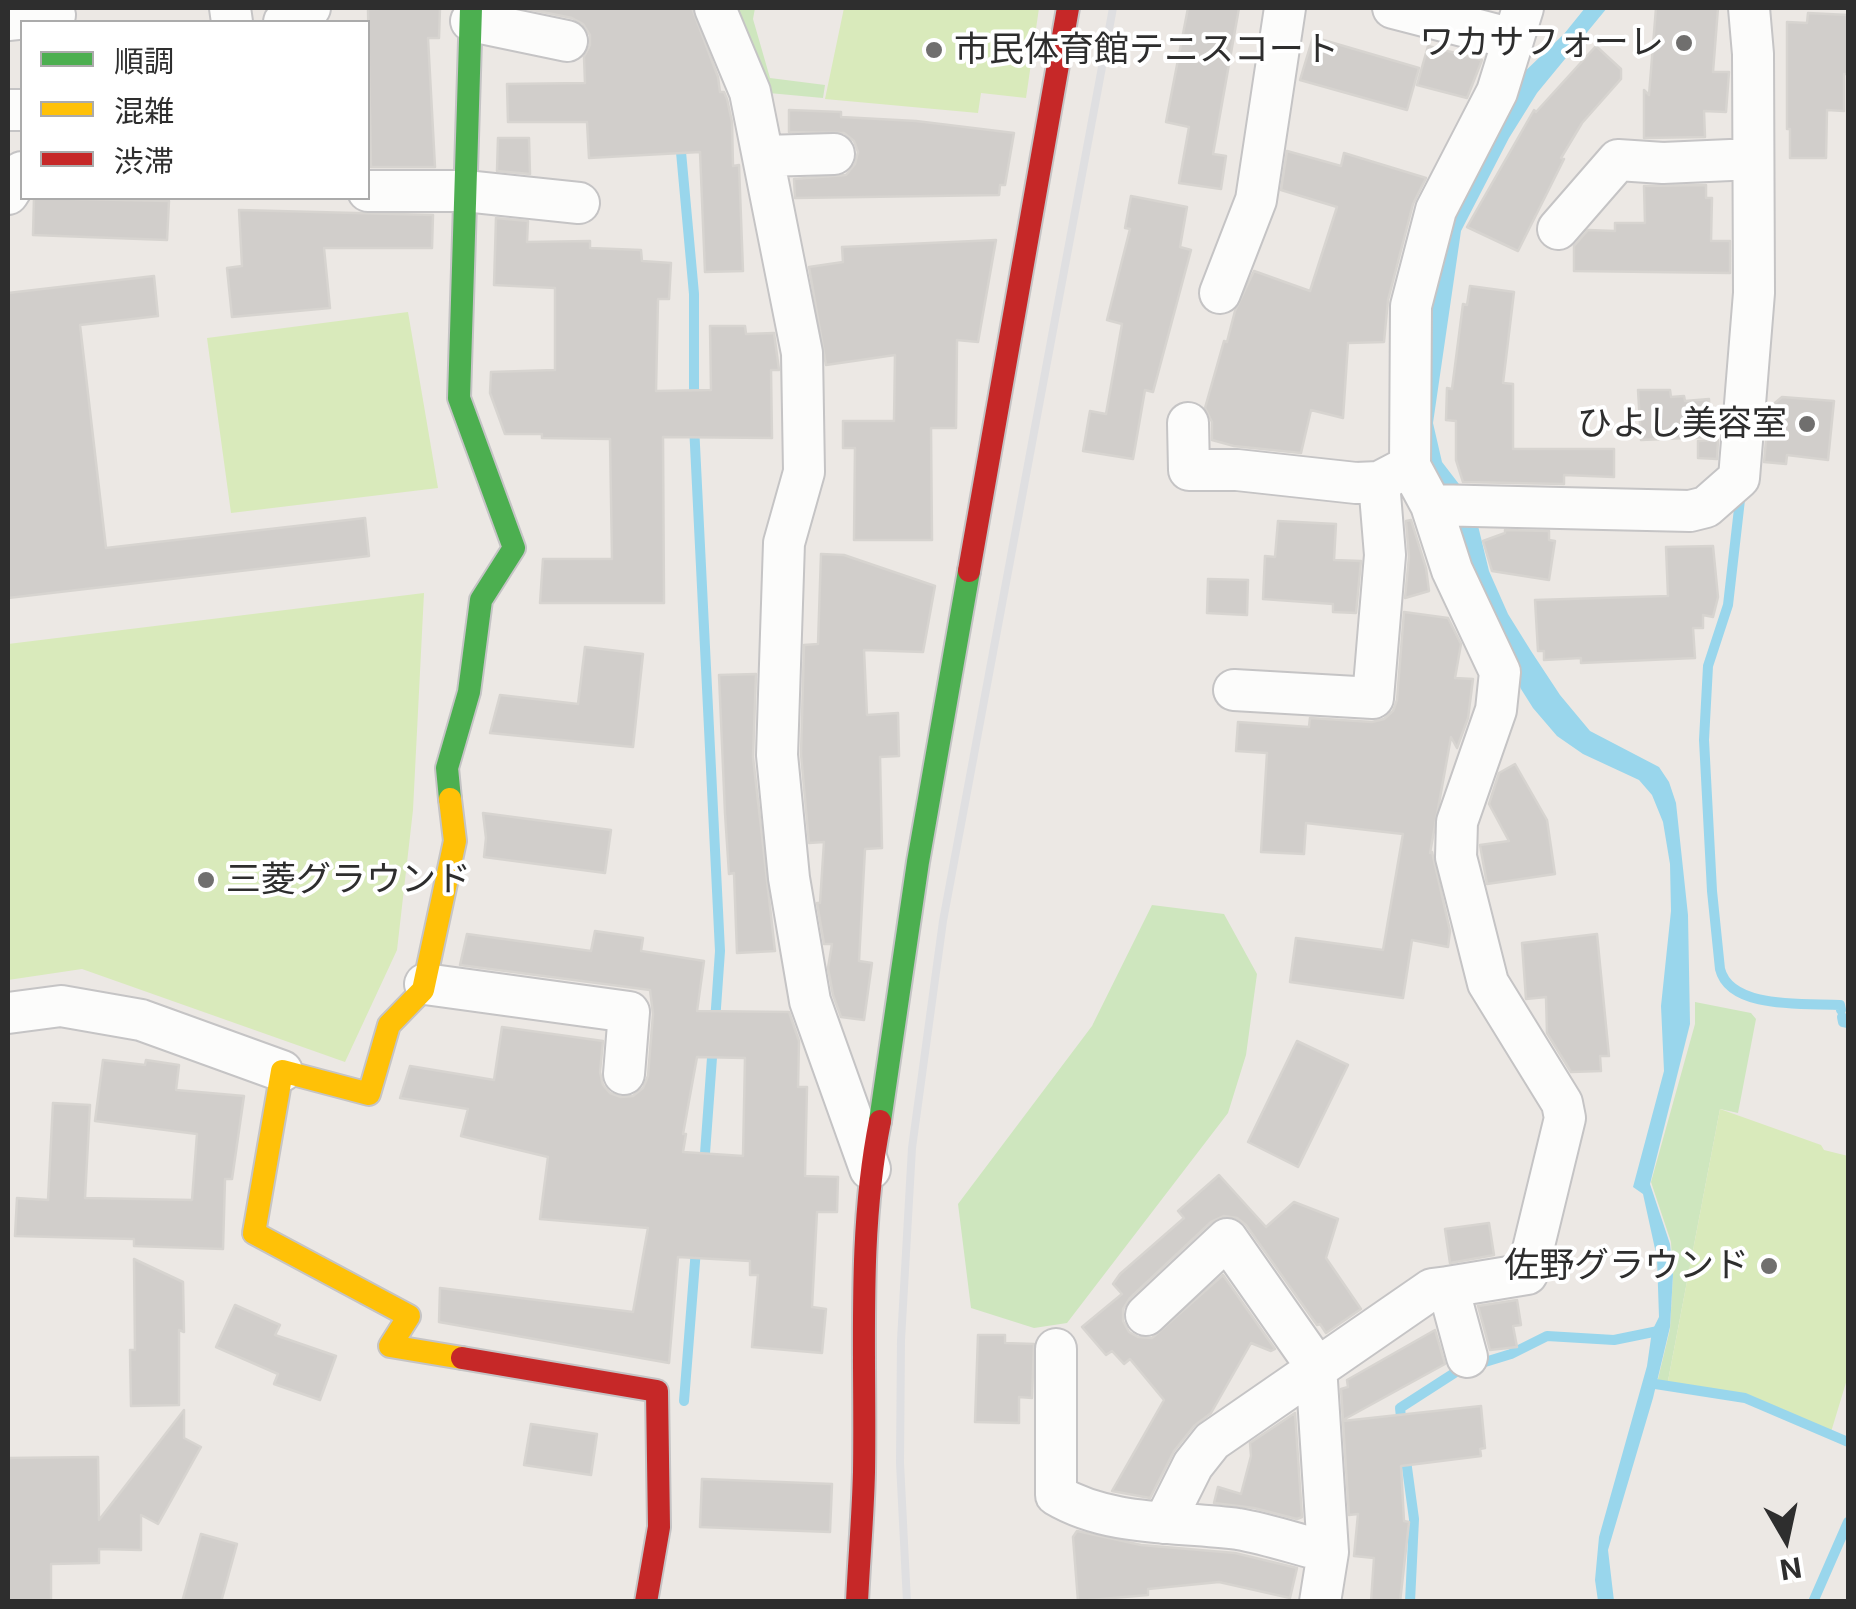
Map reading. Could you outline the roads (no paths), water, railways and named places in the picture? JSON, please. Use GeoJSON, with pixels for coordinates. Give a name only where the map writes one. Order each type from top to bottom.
{"type":"FeatureCollection","features":[{"type":"Feature","properties":{"kind":"street"},"geometry":{"type":"LineString","coordinates":[[288,20],[310,8]]}},
{"type":"Feature","properties":{"kind":"street"},"geometry":{"type":"LineString","coordinates":[[715,8],[750,92],[802,372],[804,472],[784,543],[777,755],[789,878],[810,1001],[870,1169]]}},
{"type":"Feature","properties":{"kind":"street"},"geometry":{"type":"LineString","coordinates":[[857,1602],[864,1473],[863,1315],[870,1169],[885,1093],[918,862],[1068,8]]}},
{"type":"Feature","properties":{"kind":"street"},"geometry":{"type":"LineString","coordinates":[[1220,292],[1256,200],[1285,8]]}},
{"type":"Feature","properties":{"kind":"street"},"geometry":{"type":"LineString","coordinates":[[1234,690],[1373,698],[1385,554],[1427,357],[1411,306],[1436,210],[1497,92],[1518,24],[1393,8]]}},
{"type":"Feature","properties":{"kind":"street"},"geometry":{"type":"LineString","coordinates":[[1431,506],[1690,511],[1706,506],[1739,478],[1754,294],[1750,8]]}},
{"type":"Feature","properties":{"kind":"street"},"geometry":{"type":"LineString","coordinates":[[8,1013],[61,1006],[141,1020],[282,1070],[369,1094],[389,1025],[423,990],[455,841],[447,768],[468,692],[480,600],[514,548],[459,398],[471,14],[567,41]]}},
{"type":"Feature","properties":{"kind":"street"},"geometry":{"type":"LineString","coordinates":[[8,20],[54,15]]}},
{"type":"Feature","properties":{"kind":"street"},"geometry":{"type":"LineString","coordinates":[[764,156],[834,154]]}},
{"type":"Feature","properties":{"kind":"street"},"geometry":{"type":"LineString","coordinates":[[1558,229],[1618,160],[1753,160]]}},
{"type":"Feature","properties":{"kind":"street"},"geometry":{"type":"LineString","coordinates":[[370,191],[465,191],[579,203]]}},
{"type":"Feature","properties":{"kind":"street"},"geometry":{"type":"LineString","coordinates":[[1188,423],[1189,470],[1238,470],[1356,483],[1409,453]]}},
{"type":"Feature","properties":{"kind":"street"},"geometry":{"type":"LineString","coordinates":[[1164,1523],[1193,1465],[1212,1441],[1298,1384],[1316,1366],[1432,1289],[1528,1274],[1565,1118],[1562,1103],[1488,983],[1456,857],[1457,822],[1496,710],[1500,672],[1452,570],[1409,453]]}},
{"type":"Feature","properties":{"kind":"street"},"geometry":{"type":"LineString","coordinates":[[424,984],[629,1012],[624,1074]]}},
{"type":"Feature","properties":{"kind":"street"},"geometry":{"type":"LineString","coordinates":[[282,1070],[254,1233],[409,1316],[390,1346],[657,1391],[659,1527],[646,1602]]}},
{"type":"Feature","properties":{"kind":"street"},"geometry":{"type":"LineString","coordinates":[[1146,1315],[1227,1239],[1316,1366],[1328,1552],[1320,1602]]}},
{"type":"Feature","properties":{"kind":"street"},"geometry":{"type":"LineString","coordinates":[[1448,1287],[1467,1357]]}},
{"type":"Feature","properties":{"kind":"street"},"geometry":{"type":"LineString","coordinates":[[1056,1349],[1056,1496],[1074,1506],[1164,1523],[1242,1530],[1328,1552]]}},
{"type":"Feature","properties":{"kind":"water"},"geometry":{"type":"Polygon","coordinates":[[[1585,8],[1607,8],[1537,93],[1461,231],[1433,423],[1442,462],[1472,501],[1489,571],[1508,614],[1531,651],[1590,731],[1659,767],[1676,803],[1688,915],[1690,1024],[1650,1184],[1670,1244],[1670,1327],[1608,1550],[1614,1601],[1598,1601],[1595,1580],[1599,1537],[1647,1366],[1652,1331],[1659,1317],[1657,1258],[1643,1194],[1633,1187],[1664,1071],[1661,1006],[1671,911],[1670,864],[1663,822],[1652,795],[1639,780],[1583,754],[1557,736],[1533,708],[1521,689],[1421,459],[1434,248],[1520,76],[1585,8]]]}},
{"type":"Feature","properties":{"kind":"waterway"},"geometry":{"type":"LineString","coordinates":[[680,141],[694,294],[694,403]]}},
{"type":"Feature","properties":{"kind":"waterway"},"geometry":{"type":"LineString","coordinates":[[694,425],[720,951],[715,1022]]}},
{"type":"Feature","properties":{"kind":"waterway"},"geometry":{"type":"LineString","coordinates":[[1741,491],[1728,605],[1708,666],[1704,740],[1720,969],[1738,992],[1753,998],[1790,1004],[1840,1005],[1841,1010]]}},
{"type":"Feature","properties":{"kind":"waterway"},"geometry":{"type":"LineString","coordinates":[[1842,1017],[1848,1023]]}},
{"type":"Feature","properties":{"kind":"waterway"},"geometry":{"type":"LineString","coordinates":[[704,1167],[713,1044]]}},
{"type":"Feature","properties":{"kind":"waterway"},"geometry":{"type":"LineString","coordinates":[[684,1401],[696,1249]]}},
{"type":"Feature","properties":{"kind":"waterway"},"geometry":{"type":"LineString","coordinates":[[1402,1426],[1400,1408],[1459,1370],[1511,1354],[1547,1336],[1614,1340],[1663,1330]]}},
{"type":"Feature","properties":{"kind":"waterway"},"geometry":{"type":"LineString","coordinates":[[1649,1383],[1745,1398],[1848,1442]]}},
{"type":"Feature","properties":{"kind":"waterway"},"geometry":{"type":"LineString","coordinates":[[1405,1453],[1414,1519],[1410,1602]]}},
{"type":"Feature","properties":{"kind":"waterway"},"geometry":{"type":"LineString","coordinates":[[1813,1602],[1848,1522]]}},
{"type":"Feature","properties":{"kind":"railway"},"geometry":{"type":"LineString","coordinates":[[907,1602],[900,1463],[901,1340],[912,1148],[943,921],[1113,8]]}},
{"type":"Feature","properties":{"kind":"place","name":"ワカサフォーレ"},"geometry":{"type":"Point","coordinates":[1684,43]}},
{"type":"Feature","properties":{"kind":"place","name":"市民体育館テニスコート"},"geometry":{"type":"Point","coordinates":[934,50]}},
{"type":"Feature","properties":{"kind":"place","name":"ひよし美容室"},"geometry":{"type":"Point","coordinates":[1807,424]}},
{"type":"Feature","properties":{"kind":"place","name":"三菱グラウンド"},"geometry":{"type":"Point","coordinates":[206,880]}},
{"type":"Feature","properties":{"kind":"place","name":"佐野グラウンド"},"geometry":{"type":"Point","coordinates":[1769,1266]}}]}
